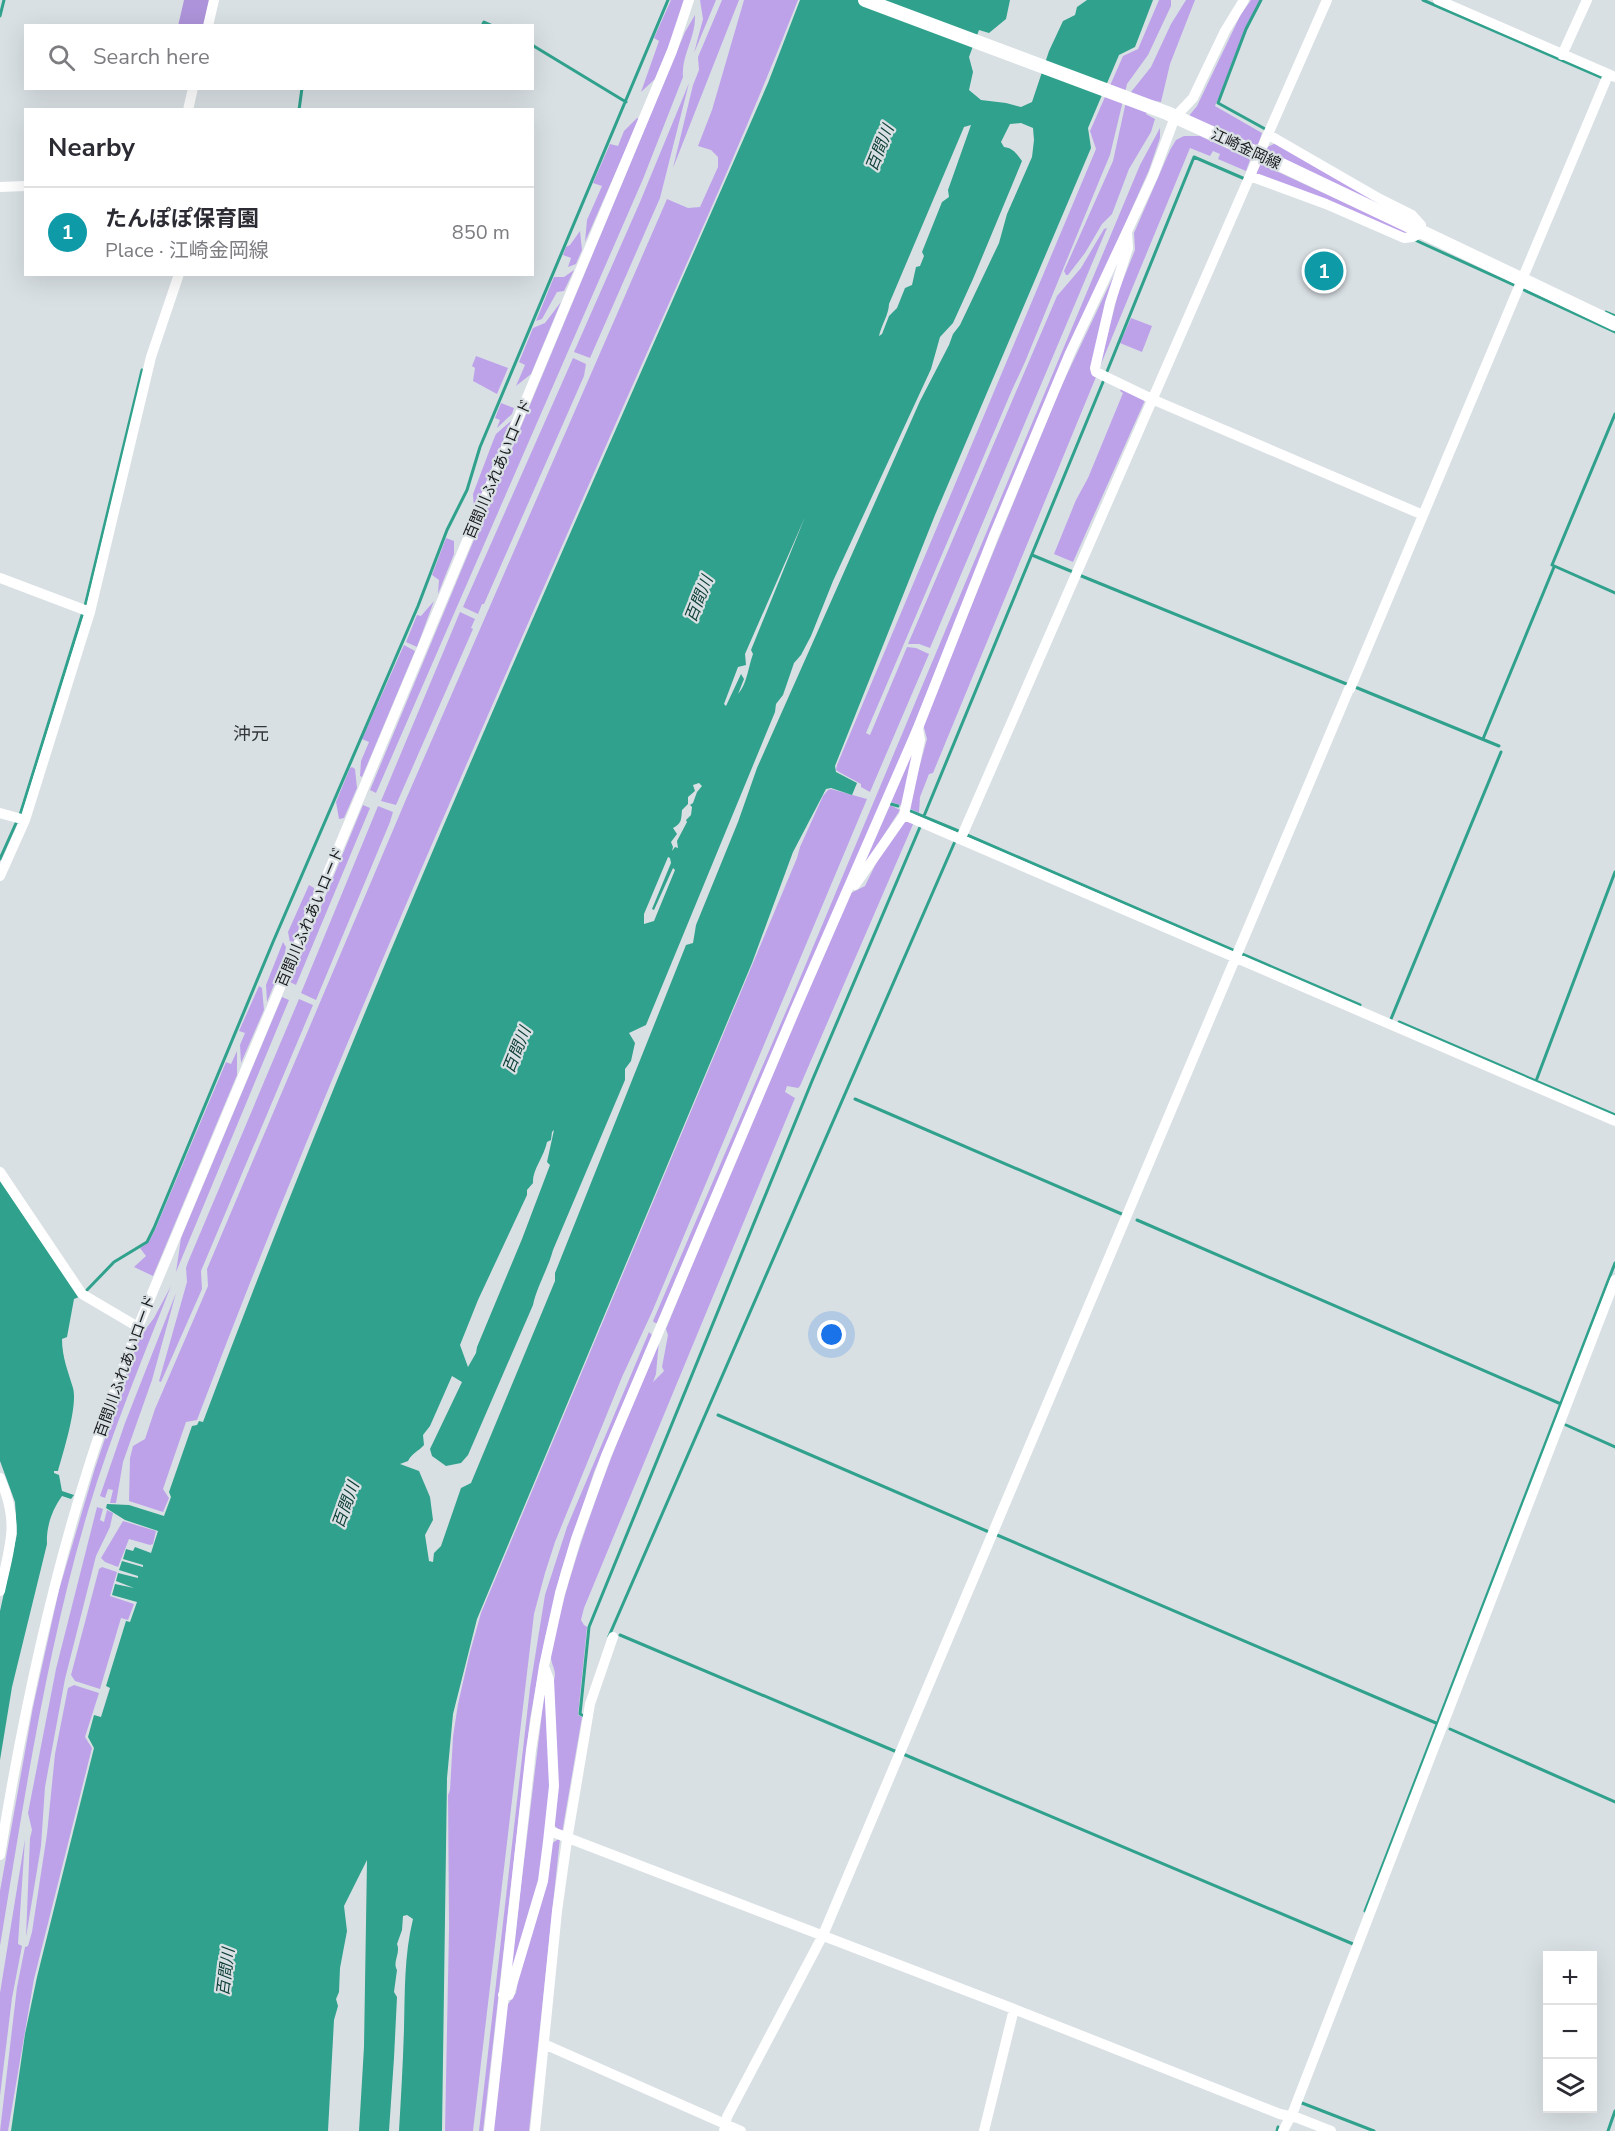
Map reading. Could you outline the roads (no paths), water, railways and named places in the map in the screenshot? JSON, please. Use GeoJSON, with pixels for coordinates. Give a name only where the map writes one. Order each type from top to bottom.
{"type":"FeatureCollection","features":[{"type":"Feature","properties":{"kind":"main road","name":"江崎金岡線"},"geometry":{"type":"LineString","coordinates":[[865,0],[1175,117],[1267,158],[1615,324]]}},
{"type":"Feature","properties":{"kind":"street"},"geometry":{"type":"LineString","coordinates":[[208,24],[214,0]]}},
{"type":"Feature","properties":{"kind":"street","name":"百間川ふれあいロード"},"geometry":{"type":"LineString","coordinates":[[0,1855],[4,1808],[65,1549],[88,1470],[138,1327],[668,62],[689,0]]}},
{"type":"Feature","properties":{"kind":"street"},"geometry":{"type":"LineString","coordinates":[[489,2131],[531,1750],[544,1666],[570,1561],[606,1456],[795,1010],[918,728],[1016,481],[1070,353],[1153,176],[1175,117],[1193,98],[1225,31],[1244,0]]}},
{"type":"Feature","properties":{"kind":"street"},"geometry":{"type":"LineString","coordinates":[[1261,150],[1327,0]]}},
{"type":"Feature","properties":{"kind":"street"},"geometry":{"type":"LineString","coordinates":[[722,2125],[820,1936],[1523,280],[1612,76],[1438,0]]}},
{"type":"Feature","properties":{"kind":"street"},"geometry":{"type":"LineString","coordinates":[[1562,55],[1587,0]]}},
{"type":"Feature","properties":{"kind":"street"},"geometry":{"type":"LineString","coordinates":[[188,108],[193,90]]}},
{"type":"Feature","properties":{"kind":"street"},"geometry":{"type":"LineString","coordinates":[[1250,176],[1326,204],[1404,238],[1413,237],[1421,232],[1421,225],[1412,215],[1269,135]]}},
{"type":"Feature","properties":{"kind":"street"},"geometry":{"type":"LineString","coordinates":[[960,835],[1256,162]]}},
{"type":"Feature","properties":{"kind":"street"},"geometry":{"type":"LineString","coordinates":[[0,187],[24,186]]}},
{"type":"Feature","properties":{"kind":"street"},"geometry":{"type":"LineString","coordinates":[[1127,233],[1128,248],[1110,303],[1096,372],[1104,378],[1423,515]]}},
{"type":"Feature","properties":{"kind":"street"},"geometry":{"type":"LineString","coordinates":[[0,876],[21,818],[86,610],[151,357],[178,276]]}},
{"type":"Feature","properties":{"kind":"street"},"geometry":{"type":"LineString","coordinates":[[0,578],[86,610]]}},
{"type":"Feature","properties":{"kind":"street"},"geometry":{"type":"LineString","coordinates":[[848,891],[857,883],[904,815],[920,740],[918,728]]}},
{"type":"Feature","properties":{"kind":"street"},"geometry":{"type":"LineString","coordinates":[[0,813],[21,818]]}},
{"type":"Feature","properties":{"kind":"street"},"geometry":{"type":"LineString","coordinates":[[904,815],[960,835],[1237,954],[1615,1121]]}},
{"type":"Feature","properties":{"kind":"street"},"geometry":{"type":"LineString","coordinates":[[0,1172],[82,1294],[138,1327]]}},
{"type":"Feature","properties":{"kind":"street"},"geometry":{"type":"LineString","coordinates":[[1283,2131],[1357,1949],[1615,1280]]}},
{"type":"Feature","properties":{"kind":"street"},"geometry":{"type":"LineString","coordinates":[[0,1478],[9,1498],[13,1517],[12,1537],[0,1591]]}},
{"type":"Feature","properties":{"kind":"street"},"geometry":{"type":"LineString","coordinates":[[535,2131],[556,1911],[566,1838],[590,1704],[613,1637]]}},
{"type":"Feature","properties":{"kind":"street"},"geometry":{"type":"LineString","coordinates":[[503,1995],[509,1995],[543,1881],[550,1831],[554,1786],[549,1680],[544,1666]]}},
{"type":"Feature","properties":{"kind":"street"},"geometry":{"type":"LineString","coordinates":[[550,1831],[1013,2012],[1331,2131]]}},
{"type":"Feature","properties":{"kind":"street"},"geometry":{"type":"LineString","coordinates":[[984,2131],[1013,2012]]}},
{"type":"Feature","properties":{"kind":"street"},"geometry":{"type":"LineString","coordinates":[[544,2044],[722,2125],[741,2131]]}},
{"type":"Feature","properties":{"kind":"water","name":"百間川"},"geometry":{"type":"Polygon","coordinates":[[[800,0],[1010,0],[1006,19],[989,33],[979,30],[969,57],[973,72],[969,90],[981,100],[1021,107],[1032,102],[1049,51],[1063,21],[1075,15],[1077,7],[1087,0],[1153,0],[1135,47],[1119,55],[1088,128],[1091,148],[935,515],[835,766],[836,772],[857,783],[852,795],[831,788],[826,789],[793,852],[752,963],[477,1619],[453,1714],[447,1778],[442,2131],[399,2131],[406,1974],[413,1919],[407,1915],[403,1916],[395,1964],[397,1970],[394,1992],[397,1997],[389,2131],[359,2131],[364,2047],[367,1860],[344,1906],[347,1931],[340,1968],[339,1992],[336,1999],[338,2006],[334,2020],[328,2131],[11,2131],[25,2034],[37,1977],[94,1748],[88,1737],[94,1715],[101,1717],[110,1688],[106,1686],[126,1621],[130,1622],[137,1602],[112,1595],[115,1584],[134,1588],[116,1581],[118,1573],[138,1578],[138,1576],[119,1570],[122,1561],[143,1567],[143,1565],[123,1559],[126,1549],[133,1551],[135,1547],[151,1553],[158,1531],[125,1520],[106,1508],[107,1504],[129,1505],[164,1516],[171,1497],[169,1492],[192,1426],[197,1425],[199,1421],[203,1422],[268,1252],[405,916],[768,83],[800,0]],[[1021,123],[1010,124],[1001,142],[1022,161],[973,279],[953,323],[940,337],[931,369],[833,581],[811,636],[794,663],[783,695],[776,704],[775,712],[646,1025],[629,1033],[635,1043],[631,1061],[625,1069],[625,1080],[553,1250],[533,1305],[468,1455],[461,1463],[446,1466],[432,1456],[430,1449],[462,1382],[452,1376],[430,1426],[423,1435],[424,1445],[408,1461],[400,1464],[419,1471],[430,1497],[433,1520],[425,1535],[429,1561],[433,1562],[434,1553],[441,1546],[461,1488],[471,1483],[555,1281],[555,1273],[686,945],[693,943],[696,925],[738,822],[757,768],[920,401],[999,243],[1007,214],[1032,157],[1034,140],[1033,128],[1021,123]],[[971,125],[964,127],[889,304],[879,336],[889,316],[897,308],[905,288],[912,285],[916,267],[920,266],[924,256],[922,252],[942,202],[949,197],[948,190],[971,125]],[[805,517],[745,654],[746,665],[738,667],[724,704],[726,706],[741,674],[744,679],[738,694],[743,686],[753,654],[751,650],[805,517]],[[699,783],[693,785],[695,791],[688,797],[688,804],[682,810],[680,821],[673,828],[677,834],[671,842],[672,851],[675,847],[678,848],[677,841],[686,820],[691,815],[690,805],[702,786],[699,783]],[[668,857],[644,914],[644,924],[654,921],[675,870],[673,868],[654,910],[652,909],[671,863],[668,857]],[[554,1130],[551,1140],[547,1142],[534,1173],[533,1183],[527,1190],[527,1195],[478,1300],[460,1345],[468,1367],[476,1353],[550,1165],[547,1162],[554,1130]]]}},
{"type":"Feature","properties":{"kind":"water"},"geometry":{"type":"Polygon","coordinates":[[[0,1181],[79,1297],[74,1299],[67,1337],[62,1339],[64,1358],[74,1396],[69,1430],[58,1471],[54,1471],[59,1475],[62,1491],[74,1495],[71,1499],[62,1496],[50,1519],[47,1544],[12,1687],[0,1760],[0,1611],[17,1534],[15,1502],[0,1461],[0,1181]]]}},
{"type":"Feature","properties":{"kind":"waterway"},"geometry":{"type":"LineString","coordinates":[[0,16],[4,0]]}},
{"type":"Feature","properties":{"kind":"waterway"},"geometry":{"type":"LineString","coordinates":[[87,1290],[114,1262],[147,1242],[154,1228],[273,942],[418,606],[447,530],[467,490],[480,447],[668,0]]}},
{"type":"Feature","properties":{"kind":"waterway"},"geometry":{"type":"LineString","coordinates":[[1261,0],[1246,29],[1218,103],[1267,130]]}},
{"type":"Feature","properties":{"kind":"waterway"},"geometry":{"type":"LineString","coordinates":[[1423,0],[1603,78]]}},
{"type":"Feature","properties":{"kind":"waterway"},"geometry":{"type":"LineString","coordinates":[[483,24],[484,22],[488,24]]}},
{"type":"Feature","properties":{"kind":"waterway"},"geometry":{"type":"LineString","coordinates":[[534,46],[626,102]]}},
{"type":"Feature","properties":{"kind":"waterway"},"geometry":{"type":"LineString","coordinates":[[299,108],[302,90]]}},
{"type":"Feature","properties":{"kind":"waterway"},"geometry":{"type":"LineString","coordinates":[[1106,374],[1194,157],[1245,179]]}},
{"type":"Feature","properties":{"kind":"waterway"},"geometry":{"type":"LineString","coordinates":[[1415,240],[1516,286]]}},
{"type":"Feature","properties":{"kind":"waterway"},"geometry":{"type":"LineString","coordinates":[[1524,290],[1615,332]]}},
{"type":"Feature","properties":{"kind":"waterway"},"geometry":{"type":"LineString","coordinates":[[1606,312],[1615,316]]}},
{"type":"Feature","properties":{"kind":"waterway"},"geometry":{"type":"LineString","coordinates":[[85,606],[142,370]]}},
{"type":"Feature","properties":{"kind":"waterway"},"geometry":{"type":"LineString","coordinates":[[924,816],[1103,382]]}},
{"type":"Feature","properties":{"kind":"waterway"},"geometry":{"type":"LineString","coordinates":[[1615,414],[1552,565],[1615,593]]}},
{"type":"Feature","properties":{"kind":"waterway"},"geometry":{"type":"LineString","coordinates":[[1032,555],[1073,572]]}},
{"type":"Feature","properties":{"kind":"waterway"},"geometry":{"type":"LineString","coordinates":[[1483,739],[1554,567]]}},
{"type":"Feature","properties":{"kind":"waterway"},"geometry":{"type":"LineString","coordinates":[[1079,575],[1349,685]]}},
{"type":"Feature","properties":{"kind":"waterway"},"geometry":{"type":"LineString","coordinates":[[20,815],[83,612]]}},
{"type":"Feature","properties":{"kind":"waterway"},"geometry":{"type":"LineString","coordinates":[[1355,687],[1499,746]]}},
{"type":"Feature","properties":{"kind":"waterway"},"geometry":{"type":"LineString","coordinates":[[1391,1019],[1501,752]]}},
{"type":"Feature","properties":{"kind":"waterway"},"geometry":{"type":"LineString","coordinates":[[891,804],[898,806]]}},
{"type":"Feature","properties":{"kind":"waterway"},"geometry":{"type":"LineString","coordinates":[[910,811],[961,832]]}},
{"type":"Feature","properties":{"kind":"waterway"},"geometry":{"type":"LineString","coordinates":[[0,859],[17,821]]}},
{"type":"Feature","properties":{"kind":"waterway"},"geometry":{"type":"LineString","coordinates":[[584,1716],[580,1714],[589,1627],[812,1081],[920,827]]}},
{"type":"Feature","properties":{"kind":"waterway"},"geometry":{"type":"LineString","coordinates":[[967,835],[1360,1005]]}},
{"type":"Feature","properties":{"kind":"waterway"},"geometry":{"type":"LineString","coordinates":[[609,1636],[956,839]]}},
{"type":"Feature","properties":{"kind":"waterway"},"geometry":{"type":"LineString","coordinates":[[1536,1081],[1615,872]]}},
{"type":"Feature","properties":{"kind":"waterway"},"geometry":{"type":"LineString","coordinates":[[1399,1022],[1615,1115]]}},
{"type":"Feature","properties":{"kind":"waterway"},"geometry":{"type":"LineString","coordinates":[[855,1099],[1124,1215]]}},
{"type":"Feature","properties":{"kind":"waterway"},"geometry":{"type":"LineString","coordinates":[[1137,1220],[1561,1404]]}},
{"type":"Feature","properties":{"kind":"waterway"},"geometry":{"type":"LineString","coordinates":[[1365,1911],[1615,1263]]}},
{"type":"Feature","properties":{"kind":"waterway"},"geometry":{"type":"LineString","coordinates":[[718,1415],[989,1532]]}},
{"type":"Feature","properties":{"kind":"waterway"},"geometry":{"type":"LineString","coordinates":[[1566,1425],[1615,1447]]}},
{"type":"Feature","properties":{"kind":"waterway"},"geometry":{"type":"LineString","coordinates":[[997,1535],[1436,1723]]}},
{"type":"Feature","properties":{"kind":"waterway"},"geometry":{"type":"LineString","coordinates":[[620,1635],[897,1752]]}},
{"type":"Feature","properties":{"kind":"waterway"},"geometry":{"type":"LineString","coordinates":[[1450,1729],[1615,1802]]}},
{"type":"Feature","properties":{"kind":"waterway"},"geometry":{"type":"LineString","coordinates":[[903,1754],[1353,1944]]}},
{"type":"Feature","properties":{"kind":"waterway"},"geometry":{"type":"LineString","coordinates":[[1302,2103],[1374,2131]]}},
{"type":"Feature","properties":{"kind":"waterway"},"geometry":{"type":"LineString","coordinates":[[1608,2131],[1615,2111]]}},
{"type":"Feature","properties":{"kind":"waterway"},"geometry":{"type":"LineString","coordinates":[[1277,2131],[1278,2127]]}},
{"type":"Feature","properties":{"kind":"place","name":"たんぽぽ保育園"},"geometry":{"type":"Point","coordinates":[1324,271]}},
{"type":"Feature","properties":{"kind":"district","name":"沖元"},"geometry":{"type":"Point","coordinates":[251,734]}}]}
